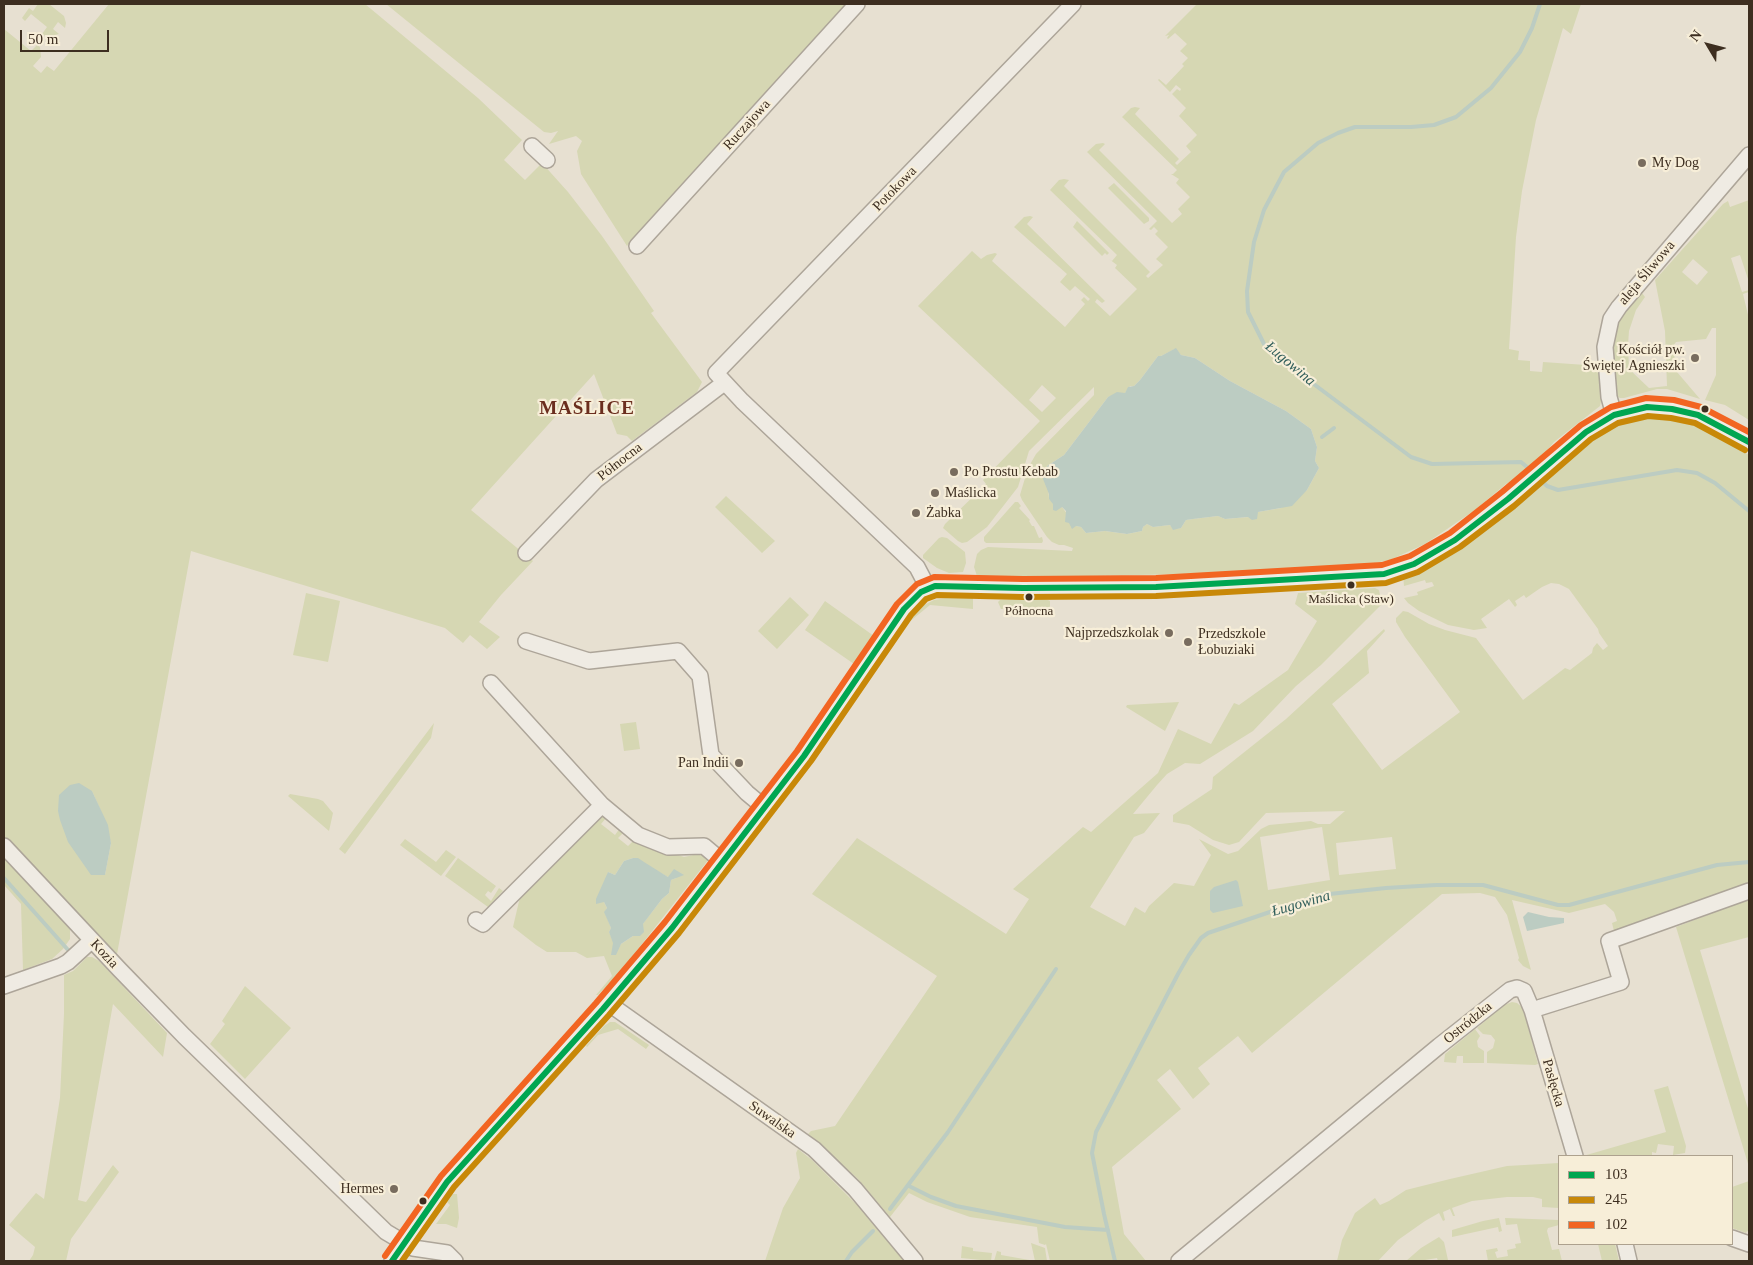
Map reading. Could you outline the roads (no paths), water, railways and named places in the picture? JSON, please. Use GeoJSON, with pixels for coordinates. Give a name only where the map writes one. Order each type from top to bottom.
{"type":"FeatureCollection","features":[{"type":"Feature","properties":{"kind":"street","name":"Ruczajowa"},"geometry":{"type":"LineString","coordinates":[[637,246],[857,4]]}},
{"type":"Feature","properties":{"kind":"street","name":"Potokowa"},"geometry":{"type":"LineString","coordinates":[[720,378],[1073,4]]}},
{"type":"Feature","properties":{"kind":"street"},"geometry":{"type":"LineString","coordinates":[[532,146],[547,160]]}},
{"type":"Feature","properties":{"kind":"street","name":"aleja Śliwowa"},"geometry":{"type":"LineString","coordinates":[[1614,415],[1609,397],[1604,346],[1611,319],[1619,307],[1749,155]]}},
{"type":"Feature","properties":{"kind":"street","name":"Północna"},"geometry":{"type":"LineString","coordinates":[[526,553],[596,480],[720,378]]}},
{"type":"Feature","properties":{"kind":"street"},"geometry":{"type":"LineString","coordinates":[[720,378],[917,567],[928,588]]}},
{"type":"Feature","properties":{"kind":"street"},"geometry":{"type":"LineString","coordinates":[[392,1261],[447,1182],[648,957],[724,862],[824,728],[904,608],[915,596],[928,588],[934,586],[1023,588],[1156,587],[1350,578],[1384,574],[1414,564],[1444,548],[1489,515],[1586,432],[1614,415],[1647,407],[1672,409],[1698,415],[1749,442]]}},
{"type":"Feature","properties":{"kind":"street"},"geometry":{"type":"LineString","coordinates":[[526,641],[589,661],[678,650],[700,676],[711,756],[765,808]]}},
{"type":"Feature","properties":{"kind":"street"},"geometry":{"type":"LineString","coordinates":[[491,683],[602,805],[638,835],[668,846],[704,846],[724,862]]}},
{"type":"Feature","properties":{"kind":"street"},"geometry":{"type":"LineString","coordinates":[[476,920],[483,924],[602,805]]}},
{"type":"Feature","properties":{"kind":"street","name":"Kozia"},"geometry":{"type":"LineString","coordinates":[[4,846],[92,940],[223,1074],[386,1232],[404,1243],[427,1251],[447,1253],[456,1261]]}},
{"type":"Feature","properties":{"kind":"street"},"geometry":{"type":"LineString","coordinates":[[1532,1010],[1621,982],[1609,941],[1749,891]]}},
{"type":"Feature","properties":{"kind":"street"},"geometry":{"type":"LineString","coordinates":[[4,986],[61,966],[92,940]]}},
{"type":"Feature","properties":{"kind":"street","name":"Ostródzka"},"geometry":{"type":"LineString","coordinates":[[1179,1261],[1510,990],[1518,988],[1524,992],[1532,1010]]}},
{"type":"Feature","properties":{"kind":"street","name":"Suwalska"},"geometry":{"type":"LineString","coordinates":[[608,1003],[814,1149],[855,1189],[915,1261]]}},
{"type":"Feature","properties":{"kind":"street","name":"Pasłęcka"},"geometry":{"type":"LineString","coordinates":[[1532,1010],[1575,1155]]}},
{"type":"Feature","properties":{"kind":"street"},"geometry":{"type":"LineString","coordinates":[[1733,1238],[1749,1244]]}},
{"type":"Feature","properties":{"kind":"street"},"geometry":{"type":"LineString","coordinates":[[1624,1245],[1629,1261]]}},
{"type":"Feature","properties":{"kind":"waterway","name":"Ługowina"},"geometry":{"type":"LineString","coordinates":[[1533,472],[1521,462],[1432,464],[1411,457],[1279,358],[1264,344],[1248,312],[1247,291],[1254,242],[1264,210],[1284,172],[1318,143],[1355,127],[1434,125],[1456,117],[1491,88],[1520,52],[1532,28],[1540,4]]}},
{"type":"Feature","properties":{"kind":"waterway"},"geometry":{"type":"LineString","coordinates":[[1322,437],[1334,428]]}},
{"type":"Feature","properties":{"kind":"waterway","name":"Ługowina"},"geometry":{"type":"LineString","coordinates":[[1538,477],[1547,486],[1558,490],[1677,470],[1697,473],[1715,483],[1749,511]]}},
{"type":"Feature","properties":{"kind":"waterway","name":"Ługowina"},"geometry":{"type":"LineString","coordinates":[[1115,1261],[1092,1153],[1096,1132],[1178,974],[1201,938],[1208,933],[1320,895],[1386,888],[1483,885],[1558,905],[1569,905],[1717,865],[1749,862]]}},
{"type":"Feature","properties":{"kind":"waterway"},"geometry":{"type":"LineString","coordinates":[[4,878],[69,951]]}},
{"type":"Feature","properties":{"kind":"waterway"},"geometry":{"type":"LineString","coordinates":[[890,1209],[948,1132],[1056,969]]}},
{"type":"Feature","properties":{"kind":"waterway"},"geometry":{"type":"LineString","coordinates":[[909,1186],[931,1197],[956,1206],[1065,1227],[1108,1230]]}},
{"type":"Feature","properties":{"kind":"waterway"},"geometry":{"type":"LineString","coordinates":[[846,1261],[852,1252],[873,1231]]}},
{"type":"Feature","properties":{"kind":"place","name":"My Dog"},"geometry":{"type":"Point","coordinates":[1642,163]}},
{"type":"Feature","properties":{"kind":"place","name":"Kościół pw. Świętej Agnieszki"},"geometry":{"type":"Point","coordinates":[1695,358]}},
{"type":"Feature","properties":{"kind":"place","name":"Po Prostu Kebab"},"geometry":{"type":"Point","coordinates":[954,472]}},
{"type":"Feature","properties":{"kind":"place","name":"Maślicka"},"geometry":{"type":"Point","coordinates":[935,493]}},
{"type":"Feature","properties":{"kind":"place","name":"Żabka"},"geometry":{"type":"Point","coordinates":[916,513]}},
{"type":"Feature","properties":{"kind":"place","name":"Maślicka (Staw)"},"geometry":{"type":"Point","coordinates":[1351,585]}},
{"type":"Feature","properties":{"kind":"place","name":"Północna"},"geometry":{"type":"Point","coordinates":[1029,597]}},
{"type":"Feature","properties":{"kind":"place","name":"Najprzedszkolak"},"geometry":{"type":"Point","coordinates":[1169,633]}},
{"type":"Feature","properties":{"kind":"place","name":"Przedszkole Łobuziaki"},"geometry":{"type":"Point","coordinates":[1188,642]}},
{"type":"Feature","properties":{"kind":"place","name":"Pan Indii"},"geometry":{"type":"Point","coordinates":[739,763]}},
{"type":"Feature","properties":{"kind":"place","name":"Hermes"},"geometry":{"type":"Point","coordinates":[394,1189]}},
{"type":"Feature","properties":{"kind":"district","name":"MAŚLICE"},"geometry":{"type":"Point","coordinates":[587,409]}}]}
